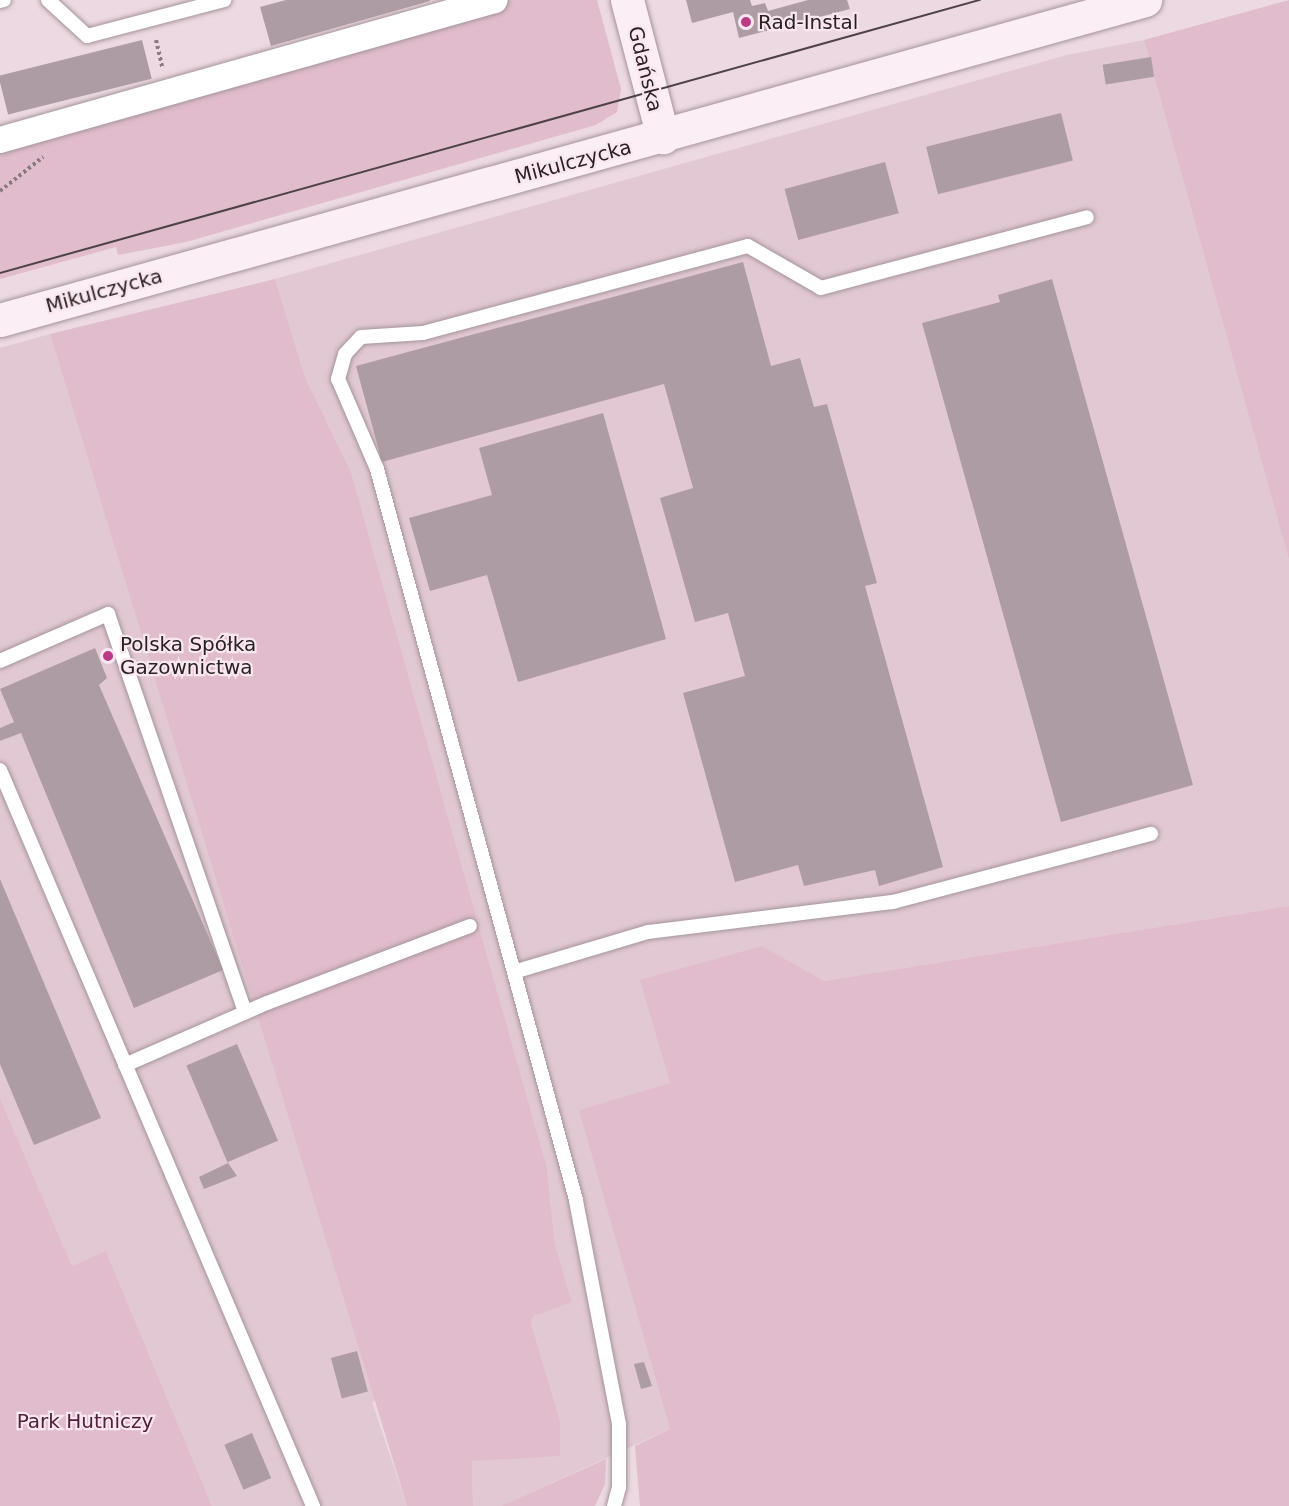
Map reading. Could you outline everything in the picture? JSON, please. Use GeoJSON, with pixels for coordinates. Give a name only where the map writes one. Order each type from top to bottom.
{"type":"FeatureCollection","features":[{"type":"Feature","properties":{"kind":"main road","name":"Gdańska"},"geometry":{"type":"LineString","coordinates":[[627,0],[663,137]]}},
{"type":"Feature","properties":{"kind":"main road","name":"Mikulczycka"},"geometry":{"type":"LineString","coordinates":[[0,320],[663,137],[1144,0]]}},
{"type":"Feature","properties":{"kind":"street"},"geometry":{"type":"LineString","coordinates":[[0,140],[495,0]]}},
{"type":"Feature","properties":{"kind":"lane"},"geometry":{"type":"LineString","coordinates":[[48,0],[87,36],[224,0]]}},
{"type":"Feature","properties":{"kind":"lane"},"geometry":{"type":"LineString","coordinates":[[614,1506],[619,1486],[619,1424],[576,1200],[517,971],[377,469],[338,378],[345,354],[361,337],[423,333],[748,246],[821,288],[1086,217]]}},
{"type":"Feature","properties":{"kind":"lane"},"geometry":{"type":"LineString","coordinates":[[0,661],[108,614],[245,1012]]}},
{"type":"Feature","properties":{"kind":"lane"},"geometry":{"type":"LineString","coordinates":[[0,770],[313,1506]]}},
{"type":"Feature","properties":{"kind":"lane"},"geometry":{"type":"LineString","coordinates":[[517,971],[648,932],[893,902],[1151,834]]}},
{"type":"Feature","properties":{"kind":"lane"},"geometry":{"type":"LineString","coordinates":[[125,1065],[245,1012],[470,926]]}},
{"type":"Feature","properties":{"kind":"shaded area"},"geometry":{"type":"Polygon","coordinates":[[[1144,40],[1289,560],[1289,906],[824,981],[761,946],[670,1083],[580,1110],[670,1429],[501,1506],[473,1506],[472,1461],[560,1421],[531,1323],[534,1316],[572,1302],[555,1245],[547,1168],[351,472],[305,377],[275,279],[1067,55],[1144,40]]]}},
{"type":"Feature","properties":{"kind":"shaded area"},"geometry":{"type":"Polygon","coordinates":[[[50,334],[377,1400],[372,1402],[407,1506],[212,1506],[106,1251],[72,1266],[0,1098],[0,348],[50,334]]]}},
{"type":"Feature","properties":{"kind":"green space"},"geometry":{"type":"Polygon","coordinates":[[[500,0],[597,0],[621,89],[617,112],[596,125],[186,242],[118,255],[116,247],[0,279],[0,141],[500,0]]]}},
{"type":"Feature","properties":{"kind":"green space"},"geometry":{"type":"Polygon","coordinates":[[[1289,0],[1289,560],[1144,40],[1289,0]]]}},
{"type":"Feature","properties":{"kind":"green space"},"geometry":{"type":"Polygon","coordinates":[[[275,279],[305,377],[351,472],[547,1168],[555,1245],[572,1302],[534,1316],[531,1323],[560,1421],[560,1456],[472,1461],[473,1506],[407,1506],[50,334],[275,279]]]}},
{"type":"Feature","properties":{"kind":"green space"},"geometry":{"type":"Polygon","coordinates":[[[1289,906],[1289,1506],[640,1506],[635,1446],[670,1429],[579,1110],[670,1083],[640,980],[762,946],[824,981],[1289,906]]]}},
{"type":"Feature","properties":{"kind":"green space","name":"Park Hutniczy"},"geometry":{"type":"Polygon","coordinates":[[[0,1098],[72,1266],[106,1251],[212,1506],[0,1506],[0,1098]]]}},
{"type":"Feature","properties":{"kind":"green space"},"geometry":{"type":"Polygon","coordinates":[[[606,1459],[605,1484],[595,1506],[501,1506],[606,1459]]]}},
{"type":"Feature","properties":{"kind":"building"},"geometry":{"type":"Polygon","coordinates":[[[286,0],[430,1],[271,46],[260,7],[286,0]]]}},
{"type":"Feature","properties":{"kind":"building"},"geometry":{"type":"Polygon","coordinates":[[[686,0],[750,0],[752,6],[765,3],[768,11],[808,0],[847,0],[850,9],[739,38],[733,12],[692,23],[686,0]]]}},
{"type":"Feature","properties":{"kind":"building"},"geometry":{"type":"Polygon","coordinates":[[[142,40],[152,79],[8,115],[0,75],[142,40]]]}},
{"type":"Feature","properties":{"kind":"building"},"geometry":{"type":"Polygon","coordinates":[[[1151,57],[1154,77],[1106,84],[1103,65],[1151,57]]]}},
{"type":"Feature","properties":{"kind":"building"},"geometry":{"type":"Polygon","coordinates":[[[1061,113],[1073,161],[938,194],[926,147],[1061,113]]]}},
{"type":"Feature","properties":{"kind":"building"},"geometry":{"type":"Polygon","coordinates":[[[885,162],[899,213],[798,240],[785,189],[885,162]]]}},
{"type":"Feature","properties":{"kind":"building"},"geometry":{"type":"Polygon","coordinates":[[[743,262],[771,366],[800,358],[814,407],[827,404],[877,583],[865,586],[943,867],[879,886],[875,870],[804,886],[798,865],[735,882],[683,693],[745,676],[728,613],[695,622],[660,498],[693,488],[664,384],[382,462],[356,366],[743,262]]]}},
{"type":"Feature","properties":{"kind":"building"},"geometry":{"type":"Polygon","coordinates":[[[1052,279],[1193,785],[1061,822],[922,323],[1000,302],[998,295],[1052,279]]]}},
{"type":"Feature","properties":{"kind":"building"},"geometry":{"type":"Polygon","coordinates":[[[603,413],[666,639],[518,682],[487,575],[430,591],[409,518],[492,495],[479,448],[603,413]]]}},
{"type":"Feature","properties":{"kind":"building"},"geometry":{"type":"Polygon","coordinates":[[[95,648],[107,678],[99,685],[223,970],[134,1008],[21,733],[0,741],[0,728],[14,722],[0,689],[95,648]]]}},
{"type":"Feature","properties":{"kind":"building"},"geometry":{"type":"Polygon","coordinates":[[[0,879],[101,1118],[34,1145],[0,1064],[0,879]]]}},
{"type":"Feature","properties":{"kind":"building"},"geometry":{"type":"Polygon","coordinates":[[[237,1044],[278,1141],[227,1162],[186,1065],[237,1044]]]}},
{"type":"Feature","properties":{"kind":"building"},"geometry":{"type":"Polygon","coordinates":[[[228,1163],[237,1176],[204,1189],[199,1177],[228,1163]]]}},
{"type":"Feature","properties":{"kind":"building"},"geometry":{"type":"Polygon","coordinates":[[[357,1351],[368,1392],[342,1399],[331,1358],[357,1351]]]}},
{"type":"Feature","properties":{"kind":"building"},"geometry":{"type":"Polygon","coordinates":[[[644,1362],[652,1386],[641,1389],[634,1364],[644,1362]]]}},
{"type":"Feature","properties":{"kind":"building"},"geometry":{"type":"Polygon","coordinates":[[[252,1433],[271,1478],[244,1490],[224,1445],[252,1433]]]}},
{"type":"Feature","properties":{"kind":"tram line"},"geometry":{"type":"LineString","coordinates":[[0,273],[980,0]]}},
{"type":"Feature","properties":{"kind":"place","name":"Rad-Instal"},"geometry":{"type":"Point","coordinates":[746,22]}},
{"type":"Feature","properties":{"kind":"place","name":"Polska Spółka Gazownictwa"},"geometry":{"type":"Point","coordinates":[108,656]}}]}
